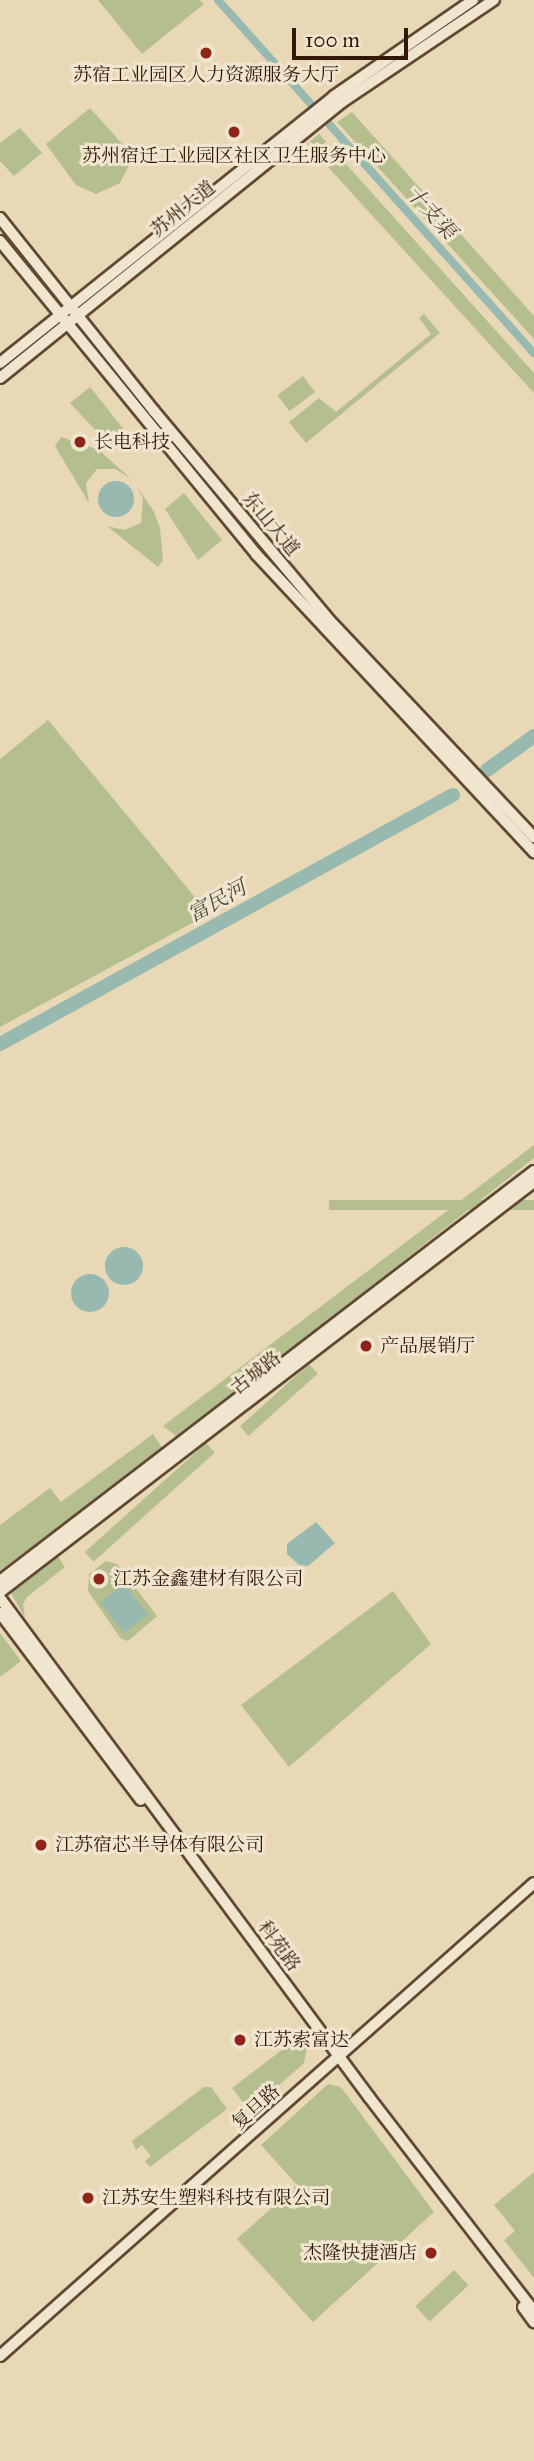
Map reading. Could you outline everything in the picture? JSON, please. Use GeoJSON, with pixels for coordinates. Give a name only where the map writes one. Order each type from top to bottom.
{"type":"FeatureCollection","features":[{"type":"Feature","properties":{"kind":"main road","name":"东山大道"},"geometry":{"type":"LineString","coordinates":[[0,218],[74,312],[333,624],[534,837]]}},
{"type":"Feature","properties":{"kind":"main road","name":"东山大道"},"geometry":{"type":"LineString","coordinates":[[0,241],[62,321],[256,554],[534,852]]}},
{"type":"Feature","properties":{"kind":"main road","name":"古城路"},"geometry":{"type":"LineString","coordinates":[[0,1581],[534,1171]]}},
{"type":"Feature","properties":{"kind":"main road","name":"古城路"},"geometry":{"type":"LineString","coordinates":[[0,1592],[534,1182]]}},
{"type":"Feature","properties":{"kind":"street","name":"苏州大道"},"geometry":{"type":"LineString","coordinates":[[0,363],[74,312],[338,99],[473,0]]}},
{"type":"Feature","properties":{"kind":"street","name":"苏州大道"},"geometry":{"type":"LineString","coordinates":[[338,99],[494,0]]}},
{"type":"Feature","properties":{"kind":"street","name":"苏州大道"},"geometry":{"type":"LineString","coordinates":[[0,378],[62,321]]}},
{"type":"Feature","properties":{"kind":"street","name":"科苑路"},"geometry":{"type":"LineString","coordinates":[[0,1598],[337,2058],[534,2311]]}},
{"type":"Feature","properties":{"kind":"street","name":"科苑路"},"geometry":{"type":"LineString","coordinates":[[0,1613],[534,2322]]}},
{"type":"Feature","properties":{"kind":"street","name":"复旦路"},"geometry":{"type":"LineString","coordinates":[[0,2356],[534,1882]]}},
{"type":"Feature","properties":{"kind":"green space"},"geometry":{"type":"Polygon","coordinates":[[[98,0],[200,0],[204,4],[142,54],[98,0]]]}},
{"type":"Feature","properties":{"kind":"green space"},"geometry":{"type":"Polygon","coordinates":[[[90,108],[124,146],[131,161],[120,183],[96,194],[76,185],[46,144],[90,108]]]}},
{"type":"Feature","properties":{"kind":"green space"},"geometry":{"type":"Polygon","coordinates":[[[352,112],[534,316],[534,339],[337,122],[352,112]]]}},
{"type":"Feature","properties":{"kind":"green space"},"geometry":{"type":"Polygon","coordinates":[[[20,128],[42,153],[14,176],[0,161],[0,143],[20,128]]]}},
{"type":"Feature","properties":{"kind":"green space"},"geometry":{"type":"Polygon","coordinates":[[[319,134],[534,373],[534,393],[307,144],[319,134]]]}},
{"type":"Feature","properties":{"kind":"green space"},"geometry":{"type":"Polygon","coordinates":[[[424,314],[440,333],[306,443],[289,422],[319,398],[336,412],[431,334],[419,318],[424,314]]]}},
{"type":"Feature","properties":{"kind":"green space"},"geometry":{"type":"Polygon","coordinates":[[[303,376],[315,392],[289,411],[277,395],[303,376]]]}},
{"type":"Feature","properties":{"kind":"green space"},"geometry":{"type":"Polygon","coordinates":[[[90,387],[130,437],[114,450],[70,403],[90,387]]]}},
{"type":"Feature","properties":{"kind":"green space"},"geometry":{"type":"Polygon","coordinates":[[[61,437],[99,450],[131,479],[115,469],[97,469],[86,483],[89,503],[55,446],[61,437]]]}},
{"type":"Feature","properties":{"kind":"green space"},"geometry":{"type":"Polygon","coordinates":[[[137,486],[154,512],[160,528],[163,560],[158,567],[107,526],[124,530],[141,523],[143,498],[137,486]]]}},
{"type":"Feature","properties":{"kind":"green space"},"geometry":{"type":"Polygon","coordinates":[[[184,493],[222,540],[198,560],[165,509],[184,493]]]}},
{"type":"Feature","properties":{"kind":"green space"},"geometry":{"type":"Polygon","coordinates":[[[48,720],[209,914],[0,1027],[0,759],[48,720]]]}},
{"type":"Feature","properties":{"kind":"green space"},"geometry":{"type":"Polygon","coordinates":[[[534,1145],[534,1158],[298,1344],[176,1436],[163,1426],[534,1145]]]}},
{"type":"Feature","properties":{"kind":"green space"},"geometry":{"type":"Polygon","coordinates":[[[329,1200],[534,1200],[534,1210],[329,1210],[329,1200]]]}},
{"type":"Feature","properties":{"kind":"green space"},"geometry":{"type":"Polygon","coordinates":[[[309,1364],[318,1374],[249,1436],[240,1426],[309,1364]]]}},
{"type":"Feature","properties":{"kind":"green space"},"geometry":{"type":"Polygon","coordinates":[[[153,1434],[163,1449],[0,1571],[0,1525],[50,1488],[61,1502],[153,1434]]]}},
{"type":"Feature","properties":{"kind":"green space"},"geometry":{"type":"Polygon","coordinates":[[[206,1443],[215,1453],[94,1562],[85,1552],[206,1443]]]}},
{"type":"Feature","properties":{"kind":"green space"},"geometry":{"type":"Polygon","coordinates":[[[58,1557],[65,1567],[27,1597],[23,1604],[25,1618],[11,1593],[58,1557]]]}},
{"type":"Feature","properties":{"kind":"green space"},"geometry":{"type":"Polygon","coordinates":[[[106,1561],[117,1564],[157,1616],[128,1641],[121,1639],[88,1591],[89,1574],[106,1561]]]}},
{"type":"Feature","properties":{"kind":"green space"},"geometry":{"type":"Polygon","coordinates":[[[393,1591],[431,1644],[289,1767],[241,1705],[393,1591]]]}},
{"type":"Feature","properties":{"kind":"green space"},"geometry":{"type":"Polygon","coordinates":[[[0,1633],[21,1661],[0,1677],[0,1633]]]}},
{"type":"Feature","properties":{"kind":"green space"},"geometry":{"type":"Polygon","coordinates":[[[299,2037],[307,2047],[304,2063],[250,2111],[232,2088],[299,2037]]]}},
{"type":"Feature","properties":{"kind":"green space"},"geometry":{"type":"Polygon","coordinates":[[[328,2084],[341,2087],[434,2212],[313,2322],[237,2239],[297,2185],[261,2145],[328,2084]]]}},
{"type":"Feature","properties":{"kind":"green space"},"geometry":{"type":"Polygon","coordinates":[[[204,2087],[211,2087],[227,2109],[150,2167],[145,2161],[151,2156],[142,2145],[136,2150],[132,2141],[204,2087]]]}},
{"type":"Feature","properties":{"kind":"green space"},"geometry":{"type":"Polygon","coordinates":[[[534,2172],[534,2278],[504,2240],[515,2231],[494,2205],[534,2172]]]}},
{"type":"Feature","properties":{"kind":"green space"},"geometry":{"type":"Polygon","coordinates":[[[454,2270],[468,2285],[430,2322],[415,2306],[454,2270]]]}},
{"type":"Feature","properties":{"kind":"water"},"geometry":{"type":"Polygon","coordinates":[[[116,481],[129,486],[134,499],[129,512],[116,517],[103,512],[98,499],[103,486],[116,481]]]}},
{"type":"Feature","properties":{"kind":"water"},"geometry":{"type":"Polygon","coordinates":[[[124,1247],[137,1253],[143,1266],[137,1279],[124,1285],[111,1279],[105,1266],[111,1253],[124,1247]]]}},
{"type":"Feature","properties":{"kind":"water"},"geometry":{"type":"Polygon","coordinates":[[[90,1274],[103,1280],[109,1293],[103,1306],[90,1312],[77,1306],[71,1293],[77,1280],[90,1274]]]}},
{"type":"Feature","properties":{"kind":"water"},"geometry":{"type":"Polygon","coordinates":[[[316,1522],[335,1543],[308,1566],[299,1565],[287,1554],[287,1544],[316,1522]]]}},
{"type":"Feature","properties":{"kind":"water"},"geometry":{"type":"Polygon","coordinates":[[[124,1584],[148,1615],[124,1633],[100,1602],[124,1584]]]}},
{"type":"Feature","properties":{"kind":"waterway","name":"十支渠"},"geometry":{"type":"LineString","coordinates":[[218,0],[534,353]]}},
{"type":"Feature","properties":{"kind":"waterway","name":"富民河"},"geometry":{"type":"LineString","coordinates":[[487,770],[534,736]]}},
{"type":"Feature","properties":{"kind":"waterway","name":"富民河"},"geometry":{"type":"LineString","coordinates":[[0,1044],[453,795]]}},
{"type":"Feature","properties":{"kind":"place","name":"苏宿工业园区人力资源服务大厅"},"geometry":{"type":"Point","coordinates":[206,53]}},
{"type":"Feature","properties":{"kind":"place","name":"苏州宿迁工业园区社区卫生服务中心"},"geometry":{"type":"Point","coordinates":[234,132]}},
{"type":"Feature","properties":{"kind":"place","name":"长电科技"},"geometry":{"type":"Point","coordinates":[80,442]}},
{"type":"Feature","properties":{"kind":"place","name":"产品展销厅"},"geometry":{"type":"Point","coordinates":[366,1346]}},
{"type":"Feature","properties":{"kind":"place","name":"江苏金鑫建材有限公司"},"geometry":{"type":"Point","coordinates":[99,1579]}},
{"type":"Feature","properties":{"kind":"place","name":"江苏宿芯半导体有限公司"},"geometry":{"type":"Point","coordinates":[41,1845]}},
{"type":"Feature","properties":{"kind":"place","name":"江苏索富达"},"geometry":{"type":"Point","coordinates":[240,2040]}},
{"type":"Feature","properties":{"kind":"place","name":"江苏安生塑料科技有限公司"},"geometry":{"type":"Point","coordinates":[88,2198]}},
{"type":"Feature","properties":{"kind":"place","name":"杰隆快捷酒店"},"geometry":{"type":"Point","coordinates":[431,2253]}}]}
